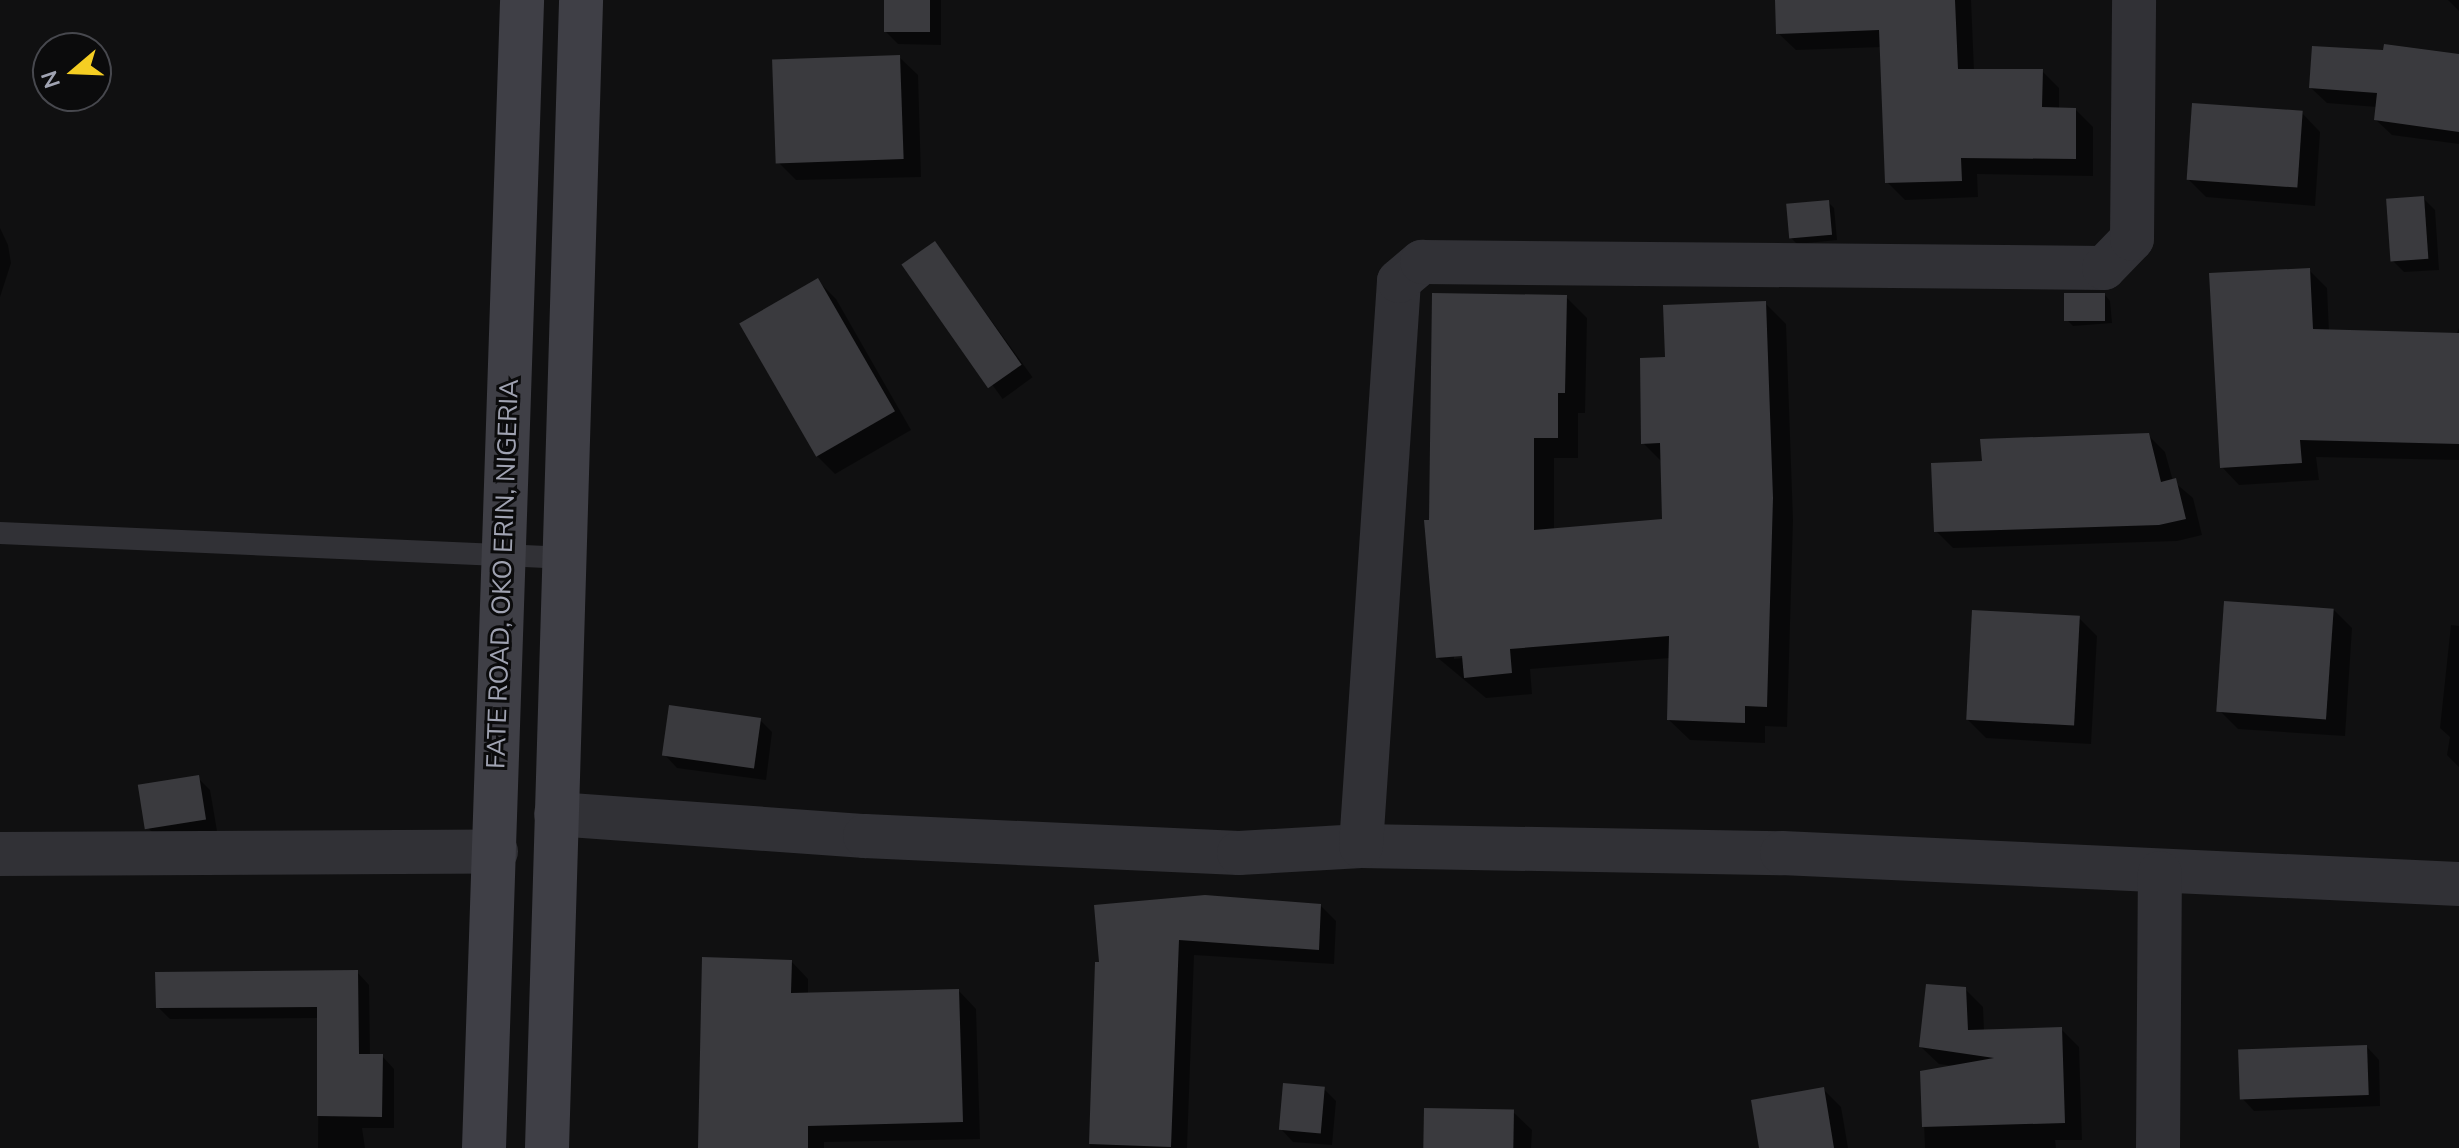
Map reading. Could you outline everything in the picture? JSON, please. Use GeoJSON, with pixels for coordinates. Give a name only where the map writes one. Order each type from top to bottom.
{"type":"FeatureCollection","features":[{"type":"Feature","properties":{"kind":"street","name":"FATE ROAD, OKO ERIN, NIGERIA"},"geometry":{"type":"LineString","coordinates":[[484,1148],[522,0]]}},
{"type":"Feature","properties":{"kind":"street"},"geometry":{"type":"LineString","coordinates":[[547,1148],[567,558],[581,0]]}},
{"type":"Feature","properties":{"kind":"street"},"geometry":{"type":"LineString","coordinates":[[1361,846],[1399,281],[1422,262],[2104,268],[2132,239],[2134,0]]}},
{"type":"Feature","properties":{"kind":"street"},"geometry":{"type":"LineString","coordinates":[[556,814],[865,836],[1224,852],[1361,846],[1782,853],[2160,873],[2459,884]]}},
{"type":"Feature","properties":{"kind":"street"},"geometry":{"type":"LineString","coordinates":[[0,854],[496,851]]}},
{"type":"Feature","properties":{"kind":"street"},"geometry":{"type":"LineString","coordinates":[[2158,1148],[2160,873]]}},
{"type":"Feature","properties":{"kind":"lane"},"geometry":{"type":"LineString","coordinates":[[0,533],[567,558]]}},
{"type":"Feature","properties":{"kind":"building"},"geometry":{"type":"Polygon","coordinates":[[[884,0],[930,0],[930,32],[884,32],[884,0]]]}},
{"type":"Feature","properties":{"kind":"building"},"geometry":{"type":"Polygon","coordinates":[[[1775,0],[1955,0],[1958,69],[2043,69],[2042,107],[2076,108],[2076,159],[1961,158],[1962,181],[1885,183],[1879,30],[1776,34],[1775,0]]]}},
{"type":"Feature","properties":{"kind":"building"},"geometry":{"type":"Polygon","coordinates":[[[2384,44],[2459,54],[2459,132],[2374,120],[2377,93],[2309,88],[2312,46],[2383,50],[2384,44]]]}},
{"type":"Feature","properties":{"kind":"building"},"geometry":{"type":"Polygon","coordinates":[[[900,55],[904,159],[776,163],[772,59],[900,55]]]}},
{"type":"Feature","properties":{"kind":"building"},"geometry":{"type":"Polygon","coordinates":[[[2192,103],[2303,111],[2297,188],[2187,180],[2192,103]]]}},
{"type":"Feature","properties":{"kind":"building"},"geometry":{"type":"Polygon","coordinates":[[[2424,196],[2428,259],[2390,261],[2386,199],[2424,196]]]}},
{"type":"Feature","properties":{"kind":"building"},"geometry":{"type":"Polygon","coordinates":[[[1829,200],[1832,235],[1789,239],[1786,204],[1829,200]]]}},
{"type":"Feature","properties":{"kind":"building"},"geometry":{"type":"Polygon","coordinates":[[[935,241],[1022,365],[988,388],[901,265],[935,241]]]}},
{"type":"Feature","properties":{"kind":"building"},"geometry":{"type":"Polygon","coordinates":[[[2310,268],[2313,329],[2459,333],[2459,444],[2300,440],[2302,463],[2220,468],[2209,273],[2310,268]]]}},
{"type":"Feature","properties":{"kind":"building"},"geometry":{"type":"Polygon","coordinates":[[[818,278],[895,411],[816,457],[739,324],[818,278]]]}},
{"type":"Feature","properties":{"kind":"building"},"geometry":{"type":"Polygon","coordinates":[[[1432,293],[1567,295],[1565,393],[1558,393],[1558,438],[1534,438],[1534,530],[1662,519],[1660,443],[1641,444],[1640,358],[1665,357],[1663,305],[1766,301],[1773,498],[1767,707],[1745,706],[1745,723],[1667,720],[1669,636],[1510,649],[1512,673],[1464,678],[1462,656],[1436,658],[1424,520],[1429,520],[1432,293]]]}},
{"type":"Feature","properties":{"kind":"building"},"geometry":{"type":"Polygon","coordinates":[[[2064,293],[2105,293],[2105,321],[2064,321],[2064,293]]]}},
{"type":"Feature","properties":{"kind":"building"},"geometry":{"type":"Polygon","coordinates":[[[2149,433],[2161,482],[2176,478],[2186,519],[2159,525],[1934,532],[1931,463],[1982,461],[1980,439],[2149,433]]]}},
{"type":"Feature","properties":{"kind":"building"},"geometry":{"type":"Polygon","coordinates":[[[2224,601],[2334,609],[2326,719],[2216,712],[2224,601]]]}},
{"type":"Feature","properties":{"kind":"building"},"geometry":{"type":"Polygon","coordinates":[[[1972,610],[2080,616],[2074,726],[1966,720],[1972,610]]]}},
{"type":"Feature","properties":{"kind":"building"},"geometry":{"type":"Polygon","coordinates":[[[669,705],[761,718],[754,768],[662,756],[669,705]]]}},
{"type":"Feature","properties":{"kind":"building"},"geometry":{"type":"Polygon","coordinates":[[[199,775],[206,819],[145,829],[138,785],[199,775]]]}},
{"type":"Feature","properties":{"kind":"building"},"geometry":{"type":"Polygon","coordinates":[[[1205,895],[1321,904],[1319,950],[1179,940],[1171,1147],[1089,1144],[1095,962],[1099,962],[1094,905],[1205,895]]]}},
{"type":"Feature","properties":{"kind":"building"},"geometry":{"type":"Polygon","coordinates":[[[702,957],[792,960],[791,993],[959,989],[963,1122],[808,1126],[808,1148],[698,1148],[702,957]]]}},
{"type":"Feature","properties":{"kind":"building"},"geometry":{"type":"Polygon","coordinates":[[[358,970],[359,1054],[383,1054],[382,1117],[317,1116],[317,1007],[156,1008],[155,972],[358,970]]]}},
{"type":"Feature","properties":{"kind":"building"},"geometry":{"type":"Polygon","coordinates":[[[1926,984],[1966,987],[1968,1030],[2062,1027],[2065,1123],[1922,1127],[1920,1071],[1994,1058],[1919,1047],[1926,984]]]}},
{"type":"Feature","properties":{"kind":"building"},"geometry":{"type":"Polygon","coordinates":[[[2367,1045],[2369,1095],[2240,1099],[2238,1050],[2367,1045]]]}},
{"type":"Feature","properties":{"kind":"building"},"geometry":{"type":"Polygon","coordinates":[[[1283,1083],[1325,1087],[1321,1133],[1279,1130],[1283,1083]]]}},
{"type":"Feature","properties":{"kind":"building"},"geometry":{"type":"Polygon","coordinates":[[[1824,1087],[1834,1148],[1759,1148],[1751,1100],[1824,1087]]]}},
{"type":"Feature","properties":{"kind":"building"},"geometry":{"type":"Polygon","coordinates":[[[1424,1108],[1514,1110],[1513,1148],[1423,1148],[1424,1108]]]}}]}
